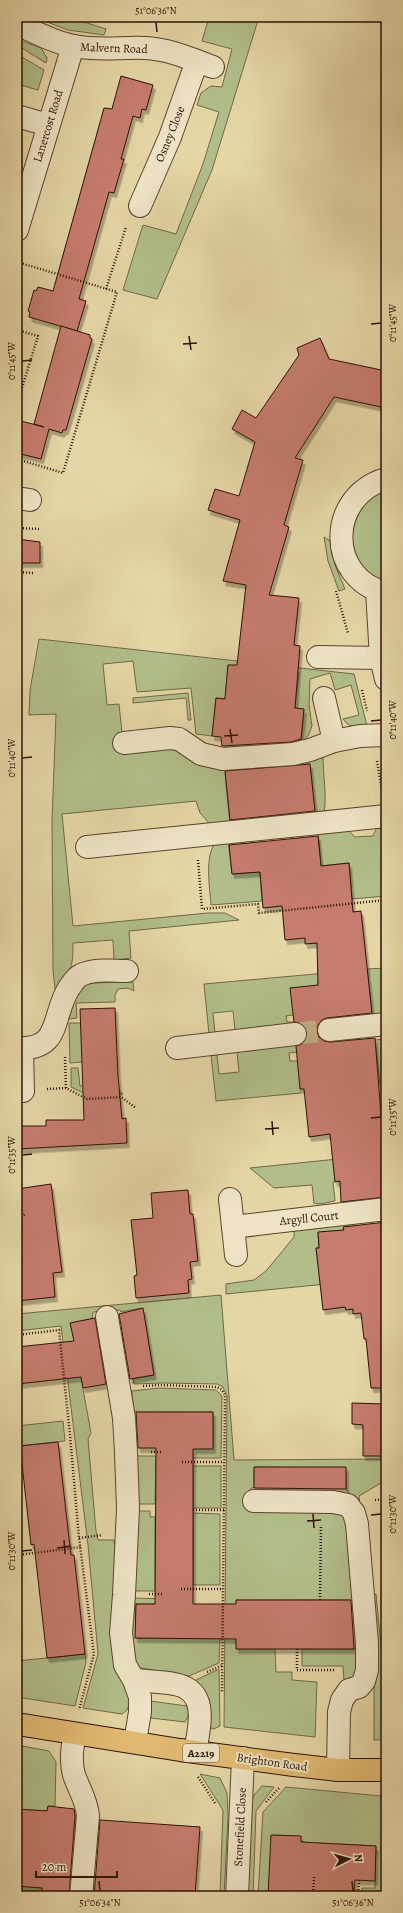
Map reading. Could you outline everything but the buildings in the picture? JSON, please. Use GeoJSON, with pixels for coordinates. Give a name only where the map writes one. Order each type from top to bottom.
{"type":"FeatureCollection","features":[{"type":"Feature","properties":{"kind":"main road","name":"Brighton Road"},"geometry":{"type":"LineString","coordinates":[[17,1724],[187,1751],[338,1770],[386,1770]]}},
{"type":"Feature","properties":{"kind":"street","name":"Malvern Road"},"geometry":{"type":"LineString","coordinates":[[17,24],[37,34],[73,46],[91,48],[146,48],[174,53],[205,64]]}},
{"type":"Feature","properties":{"kind":"street","name":"Lanercost Road"},"geometry":{"type":"LineString","coordinates":[[17,230],[73,46]]}},
{"type":"Feature","properties":{"kind":"street","name":"Osney Close"},"geometry":{"type":"LineString","coordinates":[[140,206],[170,137],[205,64]]}},
{"type":"Feature","properties":{"kind":"street"},"geometry":{"type":"LineString","coordinates":[[17,116],[48,125]]}},
{"type":"Feature","properties":{"kind":"street"},"geometry":{"type":"LineString","coordinates":[[386,479],[374,483],[358,494],[347,510],[341,529],[342,548],[348,566],[361,581],[381,592],[381,658],[386,679]]}},
{"type":"Feature","properties":{"kind":"street"},"geometry":{"type":"LineString","coordinates":[[318,657],[381,658]]}},
{"type":"Feature","properties":{"kind":"street"},"geometry":{"type":"LineString","coordinates":[[324,698],[334,741]]}},
{"type":"Feature","properties":{"kind":"street"},"geometry":{"type":"LineString","coordinates":[[124,743],[179,738],[201,754],[223,759],[292,754],[352,737],[386,735]]}},
{"type":"Feature","properties":{"kind":"street"},"geometry":{"type":"LineString","coordinates":[[87,847],[386,816]]}},
{"type":"Feature","properties":{"kind":"street"},"geometry":{"type":"LineString","coordinates":[[23,1091],[19,1049],[36,1047],[48,1040],[53,1031],[63,997],[72,983],[80,975],[94,972],[127,971]]}},
{"type":"Feature","properties":{"kind":"street"},"geometry":{"type":"LineString","coordinates":[[329,1030],[386,1024]]}},
{"type":"Feature","properties":{"kind":"street"},"geometry":{"type":"LineString","coordinates":[[177,1048],[295,1034]]}},
{"type":"Feature","properties":{"kind":"street"},"geometry":{"type":"LineString","coordinates":[[230,1199],[236,1255]]}},
{"type":"Feature","properties":{"kind":"street","name":"Argyll Court"},"geometry":{"type":"LineString","coordinates":[[233,1227],[386,1209]]}},
{"type":"Feature","properties":{"kind":"street"},"geometry":{"type":"LineString","coordinates":[[107,1317],[119,1391],[126,1452],[128,1508],[121,1644],[125,1665],[134,1680],[140,1697],[140,1712],[135,1742]]}},
{"type":"Feature","properties":{"kind":"street"},"geometry":{"type":"LineString","coordinates":[[254,1501],[338,1502],[348,1505],[354,1513],[357,1524],[367,1643],[367,1670],[364,1681],[359,1687],[349,1690],[342,1700],[339,1712],[338,1770]]}},
{"type":"Feature","properties":{"kind":"street"},"geometry":{"type":"LineString","coordinates":[[134,1680],[172,1685],[186,1688],[191,1692],[200,1707],[200,1720],[187,1751]]}},
{"type":"Feature","properties":{"kind":"street"},"geometry":{"type":"LineString","coordinates":[[75,1734],[72,1749],[74,1774],[87,1806],[88,1816],[81,1896]]}},
{"type":"Feature","properties":{"kind":"street","name":"Stonefield Close"},"geometry":{"type":"LineString","coordinates":[[237,1896],[243,1758]]}},
{"type":"Feature","properties":{"kind":"path"},"geometry":{"type":"LineString","coordinates":[[106,289],[131,212],[140,206]]}},
{"type":"Feature","properties":{"kind":"path"},"geometry":{"type":"LineString","coordinates":[[17,262],[117,292],[63,473],[17,460]]}},
{"type":"Feature","properties":{"kind":"path"},"geometry":{"type":"LineString","coordinates":[[17,330],[38,336],[17,404]]}},
{"type":"Feature","properties":{"kind":"path"},"geometry":{"type":"LineString","coordinates":[[17,528],[39,529]]}},
{"type":"Feature","properties":{"kind":"path"},"geometry":{"type":"LineString","coordinates":[[17,572],[34,573]]}},
{"type":"Feature","properties":{"kind":"path"},"geometry":{"type":"LineString","coordinates":[[196,836],[202,909],[258,904],[259,913],[386,900]]}},
{"type":"Feature","properties":{"kind":"path"},"geometry":{"type":"LineString","coordinates":[[23,1091],[66,1088],[87,1099],[121,1097],[136,1108]]}},
{"type":"Feature","properties":{"kind":"path"},"geometry":{"type":"LineString","coordinates":[[17,1221],[25,1214]]}},
{"type":"Feature","properties":{"kind":"path"},"geometry":{"type":"LineString","coordinates":[[17,1269],[23,1269]]}},
{"type":"Feature","properties":{"kind":"path"},"geometry":{"type":"LineString","coordinates":[[17,1335],[58,1330],[94,1654],[80,1706],[75,1734]]}},
{"type":"Feature","properties":{"kind":"path"},"geometry":{"type":"LineString","coordinates":[[119,1391],[138,1386],[160,1385],[217,1387],[222,1390],[225,1395],[222,1695]]}},
{"type":"Feature","properties":{"kind":"path"},"geometry":{"type":"LineString","coordinates":[[182,1462],[224,1462]]}},
{"type":"Feature","properties":{"kind":"path"},"geometry":{"type":"LineString","coordinates":[[320,1600],[321,1502]]}},
{"type":"Feature","properties":{"kind":"path"},"geometry":{"type":"LineString","coordinates":[[193,1510],[224,1510]]}},
{"type":"Feature","properties":{"kind":"path"},"geometry":{"type":"LineString","coordinates":[[17,1556],[81,1547]]}},
{"type":"Feature","properties":{"kind":"path"},"geometry":{"type":"LineString","coordinates":[[181,1589],[223,1589]]}},
{"type":"Feature","properties":{"kind":"path"},"geometry":{"type":"LineString","coordinates":[[297,1649],[297,1670],[341,1670],[342,1683],[349,1690]]}},
{"type":"Feature","properties":{"kind":"path"},"geometry":{"type":"LineString","coordinates":[[187,1751],[219,1810]]}},
{"type":"Feature","properties":{"kind":"path"},"geometry":{"type":"LineString","coordinates":[[313,1896],[314,1877]]}},
{"type":"Feature","properties":{"kind":"path"},"geometry":{"type":"LineString","coordinates":[[358,1896],[359,1880]]}},
{"type":"Feature","properties":{"kind":"green space"},"geometry":{"type":"Polygon","coordinates":[[[34,17],[68,17],[106,29],[104,35],[68,30],[34,17]]]}},
{"type":"Feature","properties":{"kind":"green space"},"geometry":{"type":"Polygon","coordinates":[[[209,17],[259,17],[212,170],[157,299],[123,290],[143,225],[176,234],[203,164],[219,112],[197,105],[201,93],[211,86],[222,87],[232,49],[202,41],[209,17]]]}},
{"type":"Feature","properties":{"kind":"green space"},"geometry":{"type":"Polygon","coordinates":[[[17,39],[41,48],[47,58],[46,63],[17,45],[17,39]]]}},
{"type":"Feature","properties":{"kind":"green space"},"geometry":{"type":"Polygon","coordinates":[[[17,54],[44,70],[38,90],[17,84],[17,54]]]}},
{"type":"Feature","properties":{"kind":"green space"},"geometry":{"type":"Polygon","coordinates":[[[386,489],[386,583],[369,574],[360,564],[353,548],[352,531],[356,514],[361,507],[369,499],[386,489]]]}},
{"type":"Feature","properties":{"kind":"green space"},"geometry":{"type":"Polygon","coordinates":[[[324,537],[330,541],[335,565],[345,589],[339,591],[328,561],[324,537]]]}},
{"type":"Feature","properties":{"kind":"green space"},"geometry":{"type":"Polygon","coordinates":[[[39,639],[354,674],[367,726],[351,726],[343,719],[359,715],[351,685],[335,690],[330,673],[310,679],[309,705],[312,726],[309,734],[301,745],[304,709],[295,708],[299,672],[228,665],[225,699],[216,698],[212,736],[196,734],[191,688],[137,692],[133,661],[103,664],[107,705],[119,704],[122,733],[116,735],[119,753],[170,748],[179,749],[203,764],[221,770],[323,758],[325,807],[324,812],[315,815],[310,764],[225,773],[230,824],[210,824],[200,813],[196,801],[62,814],[73,926],[208,913],[225,913],[239,920],[129,931],[131,958],[114,960],[113,940],[73,943],[73,957],[70,969],[65,979],[55,989],[53,970],[52,821],[56,714],[29,715],[30,690],[39,639]]]}},
{"type":"Feature","properties":{"kind":"green space"},"geometry":{"type":"Polygon","coordinates":[[[188,693],[191,720],[188,720],[186,698],[133,703],[133,698],[188,693]]]}},
{"type":"Feature","properties":{"kind":"green space"},"geometry":{"type":"Polygon","coordinates":[[[378,824],[381,829],[386,875],[386,896],[352,899],[349,863],[321,866],[318,830],[345,827],[355,837],[373,836],[378,824]]]}},
{"type":"Feature","properties":{"kind":"green space"},"geometry":{"type":"Polygon","coordinates":[[[228,838],[232,874],[260,872],[262,901],[211,905],[209,860],[211,852],[214,845],[219,840],[228,838]]]}},
{"type":"Feature","properties":{"kind":"green space"},"geometry":{"type":"Polygon","coordinates":[[[386,968],[386,1016],[374,1016],[372,1013],[367,969],[386,968]]]}},
{"type":"Feature","properties":{"kind":"green space"},"geometry":{"type":"Polygon","coordinates":[[[327,973],[332,978],[318,979],[318,985],[293,1015],[286,1016],[287,1022],[294,1022],[294,1024],[235,1031],[233,1011],[213,1013],[215,1033],[209,1034],[204,984],[327,973]]]}},
{"type":"Feature","properties":{"kind":"green space"},"geometry":{"type":"Polygon","coordinates":[[[133,982],[134,991],[128,988],[118,989],[115,995],[115,1002],[76,1003],[77,1018],[69,1019],[70,1007],[73,998],[87,983],[133,982]]]}},
{"type":"Feature","properties":{"kind":"green space"},"geometry":{"type":"Polygon","coordinates":[[[69,1023],[80,1023],[81,1029],[91,1029],[93,1061],[70,1063],[69,1023]]]}},
{"type":"Feature","properties":{"kind":"green space"},"geometry":{"type":"Polygon","coordinates":[[[386,1039],[386,1085],[380,1085],[375,1040],[386,1039]]]}},
{"type":"Feature","properties":{"kind":"green space"},"geometry":{"type":"Polygon","coordinates":[[[296,1044],[297,1052],[289,1053],[290,1061],[298,1061],[301,1093],[216,1101],[211,1055],[217,1055],[219,1074],[239,1072],[237,1052],[296,1044]]]}},
{"type":"Feature","properties":{"kind":"green space"},"geometry":{"type":"Polygon","coordinates":[[[71,1068],[78,1068],[80,1086],[118,1084],[119,1091],[123,1094],[90,1096],[71,1087],[71,1068]]]}},
{"type":"Feature","properties":{"kind":"green space"},"geometry":{"type":"Polygon","coordinates":[[[386,1154],[333,1182],[335,1201],[320,1204],[314,1203],[312,1185],[274,1188],[250,1168],[386,1154]]]}},
{"type":"Feature","properties":{"kind":"green space"},"geometry":{"type":"Polygon","coordinates":[[[349,1224],[352,1229],[318,1233],[319,1248],[317,1248],[386,1278],[226,1294],[226,1284],[254,1280],[266,1271],[294,1237],[294,1230],[349,1224]]]}},
{"type":"Feature","properties":{"kind":"green space"},"geometry":{"type":"Polygon","coordinates":[[[221,1295],[234,1460],[386,1459],[386,1480],[359,1496],[360,1507],[346,1489],[346,1468],[254,1467],[254,1488],[251,1488],[251,1511],[335,1512],[343,1515],[348,1521],[354,1600],[236,1600],[236,1649],[275,1649],[276,1672],[292,1672],[292,1680],[317,1682],[315,1737],[224,1727],[227,1396],[223,1387],[217,1384],[134,1384],[133,1379],[154,1375],[142,1308],[121,1312],[120,1310],[93,1312],[92,1319],[71,1323],[91,1433],[88,1439],[96,1531],[98,1540],[114,1540],[130,1701],[127,1710],[122,1714],[83,1708],[98,1654],[88,1545],[61,1326],[17,1331],[17,1314],[221,1295]]]}},
{"type":"Feature","properties":{"kind":"green space"},"geometry":{"type":"Polygon","coordinates":[[[159,1388],[216,1390],[222,1396],[221,1458],[182,1458],[182,1449],[213,1448],[213,1412],[132,1412],[132,1391],[159,1388]]]}},
{"type":"Feature","properties":{"kind":"green space"},"geometry":{"type":"Polygon","coordinates":[[[63,1421],[65,1441],[17,1446],[17,1426],[63,1421]]]}},
{"type":"Feature","properties":{"kind":"green space"},"geometry":{"type":"Polygon","coordinates":[[[136,1456],[156,1456],[155,1504],[136,1504],[136,1456]]]}},
{"type":"Feature","properties":{"kind":"green space"},"geometry":{"type":"Polygon","coordinates":[[[193,1466],[221,1466],[221,1508],[193,1508],[193,1466]]]}},
{"type":"Feature","properties":{"kind":"green space"},"geometry":{"type":"Polygon","coordinates":[[[137,1511],[150,1511],[150,1517],[155,1517],[155,1591],[134,1591],[137,1511]]]}},
{"type":"Feature","properties":{"kind":"green space"},"geometry":{"type":"Polygon","coordinates":[[[193,1513],[220,1514],[220,1585],[193,1585],[193,1513]]]}},
{"type":"Feature","properties":{"kind":"green space"},"geometry":{"type":"Polygon","coordinates":[[[369,1594],[376,1594],[386,1699],[386,1740],[374,1740],[374,1654],[369,1594]]]}},
{"type":"Feature","properties":{"kind":"green space"},"geometry":{"type":"Polygon","coordinates":[[[133,1598],[164,1599],[164,1604],[135,1604],[136,1638],[220,1638],[219,1663],[189,1676],[141,1668],[135,1665],[129,1642],[133,1598]]]}},
{"type":"Feature","properties":{"kind":"green space"},"geometry":{"type":"Polygon","coordinates":[[[302,1649],[357,1649],[357,1681],[344,1681],[343,1666],[302,1666],[302,1649]]]}},
{"type":"Feature","properties":{"kind":"green space"},"geometry":{"type":"Polygon","coordinates":[[[85,1654],[86,1662],[75,1706],[17,1697],[17,1661],[85,1654]]]}},
{"type":"Feature","properties":{"kind":"green space"},"geometry":{"type":"Polygon","coordinates":[[[219,1669],[220,1726],[214,1729],[211,1728],[209,1724],[194,1681],[219,1669]]]}},
{"type":"Feature","properties":{"kind":"green space"},"geometry":{"type":"Polygon","coordinates":[[[150,1701],[187,1706],[188,1713],[185,1722],[151,1718],[148,1705],[150,1701]]]}},
{"type":"Feature","properties":{"kind":"green space"},"geometry":{"type":"Polygon","coordinates":[[[17,1745],[49,1751],[56,1762],[55,1806],[48,1806],[47,1811],[17,1809],[17,1745]]]}},
{"type":"Feature","properties":{"kind":"green space"},"geometry":{"type":"Polygon","coordinates":[[[200,1774],[220,1778],[227,1793],[228,1817],[224,1896],[220,1896],[223,1810],[200,1774]]]}},
{"type":"Feature","properties":{"kind":"green space"},"geometry":{"type":"Polygon","coordinates":[[[262,1786],[274,1787],[256,1811],[253,1896],[246,1896],[250,1806],[254,1795],[262,1786]]]}},
{"type":"Feature","properties":{"kind":"green space"},"geometry":{"type":"Polygon","coordinates":[[[286,1787],[381,1796],[385,1896],[362,1896],[362,1888],[375,1888],[376,1846],[301,1842],[301,1836],[272,1835],[268,1896],[258,1896],[263,1812],[286,1787]]]}},
{"type":"Feature","properties":{"kind":"green space"},"geometry":{"type":"Polygon","coordinates":[[[17,1886],[42,1888],[42,1896],[17,1896],[17,1886]]]}},
{"type":"Feature","properties":{"kind":"tunnel"},"geometry":{"type":"LineString","coordinates":[[295,1034],[329,1030]]}}]}
